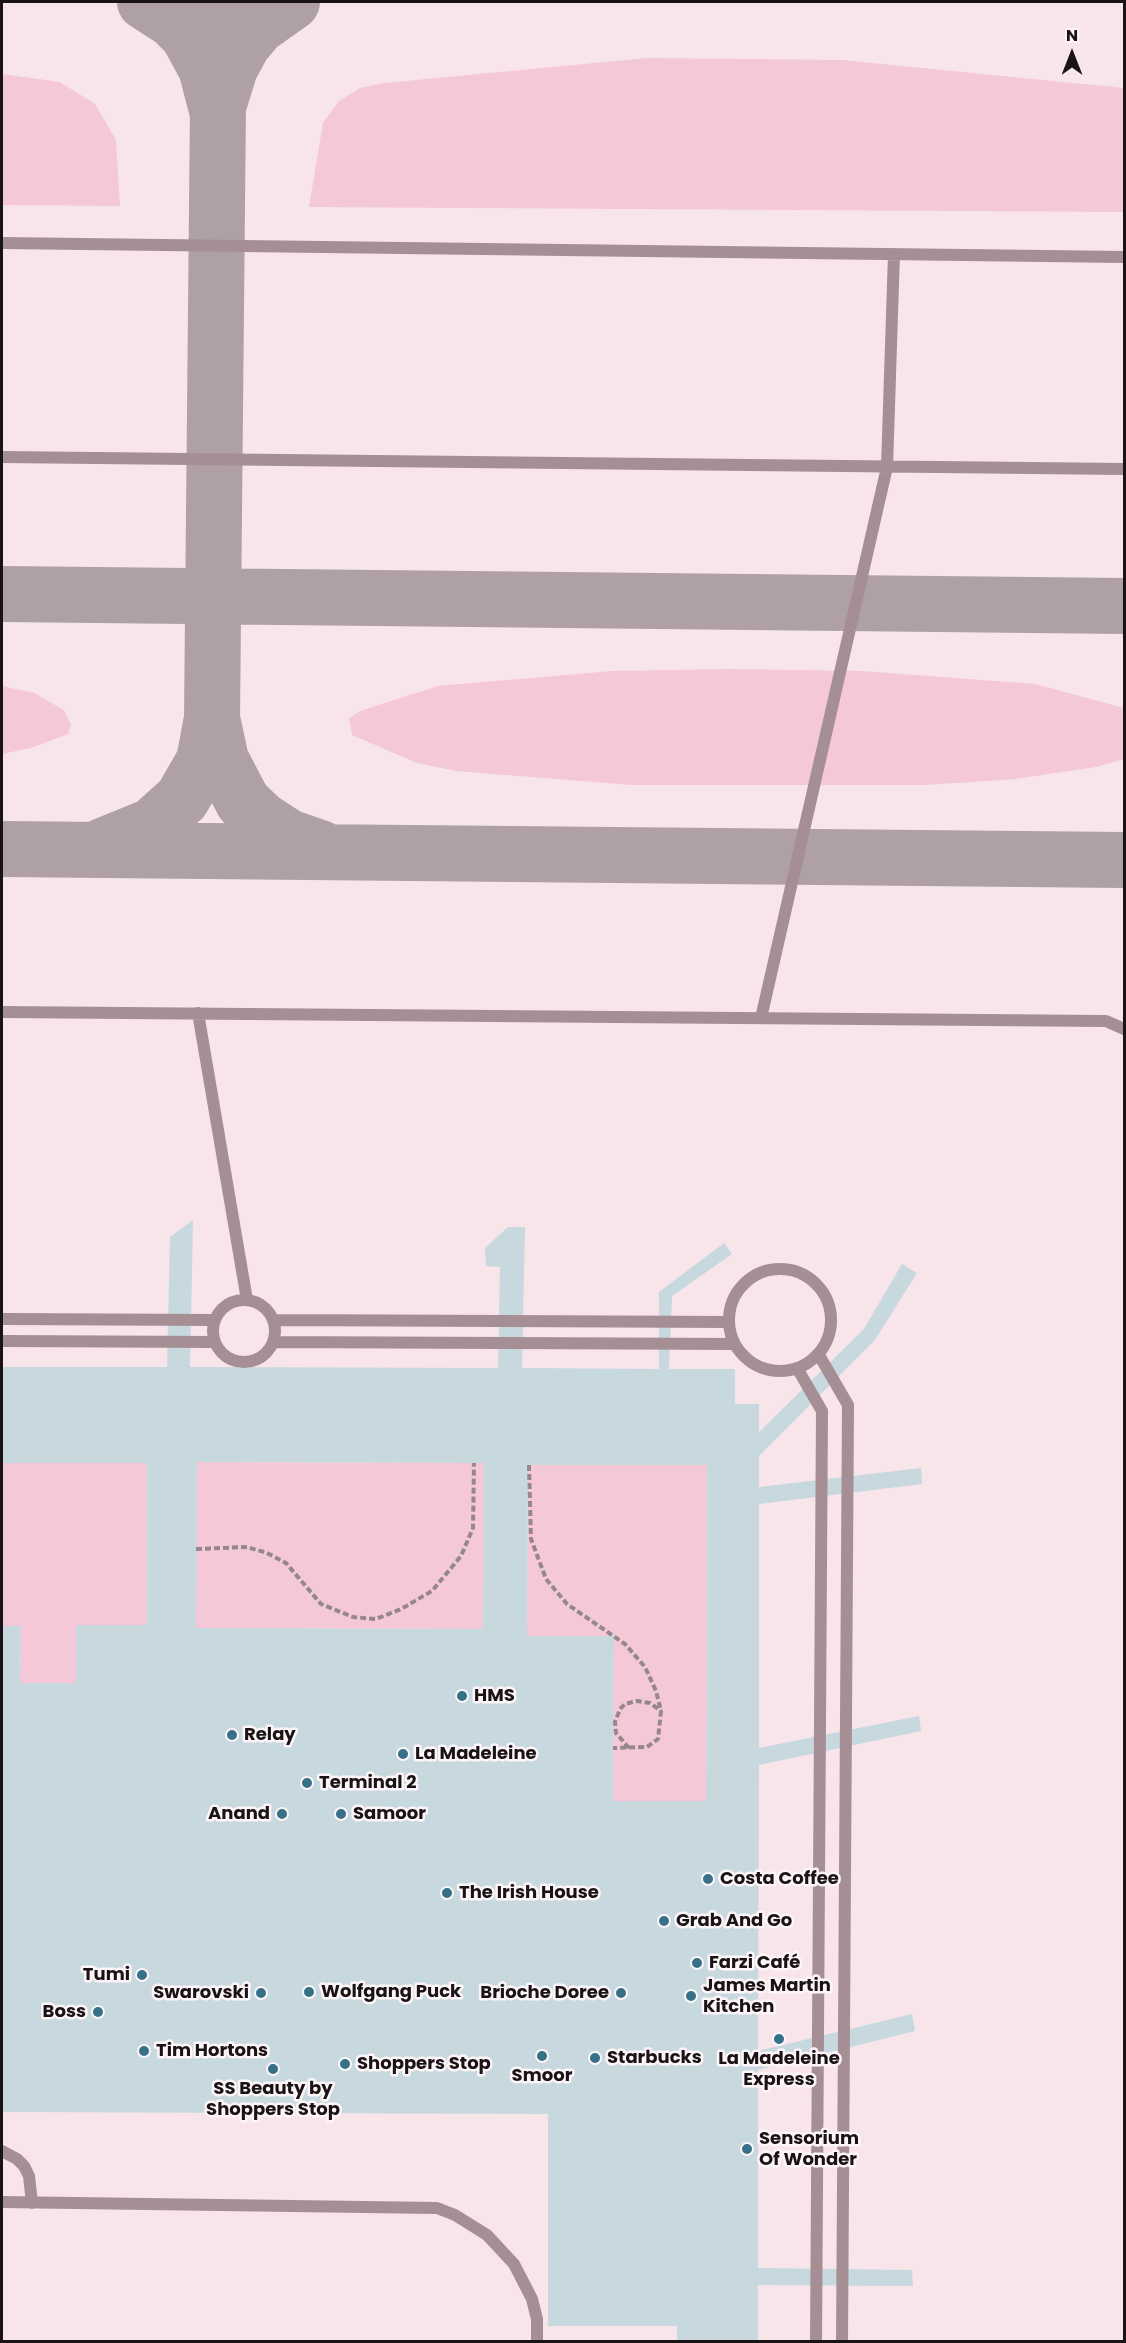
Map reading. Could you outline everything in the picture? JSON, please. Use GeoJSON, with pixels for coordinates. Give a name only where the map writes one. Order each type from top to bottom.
{"type":"FeatureCollection","features":[{"type":"Feature","properties":{"kind":"lane"},"geometry":{"type":"LineString","coordinates":[[2,243],[1125,257]]}},
{"type":"Feature","properties":{"kind":"lane"},"geometry":{"type":"LineString","coordinates":[[761,1018],[887,467],[894,254]]}},
{"type":"Feature","properties":{"kind":"lane"},"geometry":{"type":"LineString","coordinates":[[2,457],[1125,469]]}},
{"type":"Feature","properties":{"kind":"lane"},"geometry":{"type":"LineString","coordinates":[[2,1012],[1106,1021],[1125,1029]]}},
{"type":"Feature","properties":{"kind":"lane"},"geometry":{"type":"LineString","coordinates":[[198,1013],[247,1300]]}},
{"type":"Feature","properties":{"kind":"lane"},"geometry":{"type":"LineString","coordinates":[[768,1270],[792,1270],[813,1280],[827,1299],[831,1310],[829,1334],[819,1355],[797,1368],[785,1371],[760,1367],[749,1361],[735,1344],[729,1322],[731,1304],[745,1282],[768,1270]]}},
{"type":"Feature","properties":{"kind":"lane"},"geometry":{"type":"LineString","coordinates":[[247,1300],[262,1305],[274,1320],[276,1331],[273,1342],[263,1357],[243,1363],[223,1355],[213,1336],[215,1320],[224,1307],[233,1302],[247,1300]]}},
{"type":"Feature","properties":{"kind":"lane"},"geometry":{"type":"LineString","coordinates":[[2,1319],[215,1320]]}},
{"type":"Feature","properties":{"kind":"lane"},"geometry":{"type":"LineString","coordinates":[[274,1320],[729,1322]]}},
{"type":"Feature","properties":{"kind":"lane"},"geometry":{"type":"LineString","coordinates":[[2,1341],[215,1342]]}},
{"type":"Feature","properties":{"kind":"lane"},"geometry":{"type":"LineString","coordinates":[[273,1342],[735,1344]]}},
{"type":"Feature","properties":{"kind":"lane"},"geometry":{"type":"LineString","coordinates":[[819,1355],[848,1405],[842,2342]]}},
{"type":"Feature","properties":{"kind":"lane"},"geometry":{"type":"LineString","coordinates":[[797,1368],[822,1412],[816,2342]]}},
{"type":"Feature","properties":{"kind":"lane"},"geometry":{"type":"LineString","coordinates":[[2,2151],[17,2159],[24,2166],[29,2176],[32,2203]]}},
{"type":"Feature","properties":{"kind":"lane"},"geometry":{"type":"LineString","coordinates":[[2,2202],[437,2208],[455,2215],[487,2235],[514,2264],[532,2299],[537,2319],[537,2342]]}},
{"type":"Feature","properties":{"kind":"path"},"geometry":{"type":"LineString","coordinates":[[196,1549],[247,1547],[267,1553],[286,1563],[321,1604],[353,1617],[376,1619],[432,1591],[461,1556],[473,1528],[474,1462]]}},
{"type":"Feature","properties":{"kind":"path"},"geometry":{"type":"LineString","coordinates":[[529,1465],[531,1539],[546,1579],[567,1604],[619,1639],[636,1655],[652,1681],[661,1711],[658,1739],[647,1747],[614,1748]]}},
{"type":"Feature","properties":{"kind":"path"},"geometry":{"type":"LineString","coordinates":[[630,1748],[623,1744],[616,1733],[615,1722],[620,1709],[625,1704],[637,1701],[650,1703],[661,1711]]}},
{"type":"Feature","properties":{"kind":"shaded area"},"geometry":{"type":"Polygon","coordinates":[[[647,58],[842,60],[1124,88],[1124,212],[309,207],[323,123],[339,101],[360,88],[385,83],[647,58]]]}},
{"type":"Feature","properties":{"kind":"shaded area"},"geometry":{"type":"Polygon","coordinates":[[[2,74],[60,82],[95,104],[116,140],[120,206],[2,205],[2,74]]]}},
{"type":"Feature","properties":{"kind":"shaded area"},"geometry":{"type":"Polygon","coordinates":[[[731,669],[862,671],[1035,684],[1124,708],[1124,759],[1096,767],[1015,779],[926,785],[631,785],[456,771],[417,763],[352,735],[349,718],[360,711],[438,686],[612,671],[731,669]]]}},
{"type":"Feature","properties":{"kind":"shaded area"},"geometry":{"type":"Polygon","coordinates":[[[2,686],[34,693],[64,710],[71,725],[68,734],[31,748],[2,754],[2,686]]]}},
{"type":"Feature","properties":{"kind":"shaded area"},"geometry":{"type":"Polygon","coordinates":[[[197,1462],[484,1463],[483,1629],[196,1628],[197,1462]]]}},
{"type":"Feature","properties":{"kind":"shaded area"},"geometry":{"type":"Polygon","coordinates":[[[2,1463],[147,1463],[147,1625],[76,1625],[76,1683],[20,1683],[21,1626],[2,1626],[2,1463]]]}},
{"type":"Feature","properties":{"kind":"shaded area"},"geometry":{"type":"Polygon","coordinates":[[[528,1465],[707,1465],[706,1801],[613,1801],[614,1636],[527,1636],[528,1465]]]}},
{"type":"Feature","properties":{"kind":"building","name":"Terminal 2"},"geometry":{"type":"Polygon","coordinates":[[[193,1220],[190,1367],[498,1368],[500,1267],[486,1266],[485,1248],[508,1227],[525,1227],[522,1368],[659,1369],[659,1292],[724,1243],[732,1254],[672,1296],[669,1369],[735,1369],[735,1404],[759,1404],[759,1432],[864,1329],[902,1264],[917,1273],[875,1340],[759,1456],[759,1487],[921,1468],[922,1484],[759,1504],[759,1748],[919,1716],[921,1731],[759,1765],[758,2051],[912,2014],[915,2031],[758,2070],[758,2268],[912,2270],[913,2286],[758,2285],[758,2342],[677,2342],[677,2326],[548,2326],[548,2114],[2,2112],[2,1626],[21,1626],[20,1683],[76,1683],[76,1625],[147,1625],[147,1463],[2,1463],[2,1367],[167,1367],[170,1237],[193,1220]],[[197,1462],[196,1628],[483,1629],[484,1463],[197,1462]],[[528,1465],[527,1636],[614,1636],[613,1801],[706,1801],[707,1465],[528,1465]]]}},
{"type":"Feature","properties":{"kind":"taxiway"},"geometry":{"type":"LineString","coordinates":[[145,2],[173,20],[188,35],[206,68],[217,110],[230,68],[243,44],[258,26],[292,2]]}},
{"type":"Feature","properties":{"kind":"taxiway"},"geometry":{"type":"LineString","coordinates":[[212,718],[219,2]]}},
{"type":"Feature","properties":{"kind":"taxiway"},"geometry":{"type":"LineString","coordinates":[[2,594],[1124,606]]}},
{"type":"Feature","properties":{"kind":"taxiway"},"geometry":{"type":"LineString","coordinates":[[103,846],[152,826],[182,799],[204,761],[212,718],[221,760],[243,802],[262,820],[288,837],[320,848]]}},
{"type":"Feature","properties":{"kind":"taxiway"},"geometry":{"type":"LineString","coordinates":[[2,849],[1124,860]]}},
{"type":"Feature","properties":{"kind":"place","name":"HMS"},"geometry":{"type":"Point","coordinates":[462,1696]}},
{"type":"Feature","properties":{"kind":"place","name":"Relay"},"geometry":{"type":"Point","coordinates":[232,1735]}},
{"type":"Feature","properties":{"kind":"place","name":"La Madeleine"},"geometry":{"type":"Point","coordinates":[403,1754]}},
{"type":"Feature","properties":{"kind":"place","name":"Terminal 2"},"geometry":{"type":"Point","coordinates":[307,1783]}},
{"type":"Feature","properties":{"kind":"place","name":"Anand"},"geometry":{"type":"Point","coordinates":[282,1814]}},
{"type":"Feature","properties":{"kind":"place","name":"Samoor"},"geometry":{"type":"Point","coordinates":[341,1814]}},
{"type":"Feature","properties":{"kind":"place","name":"Costa Coffee"},"geometry":{"type":"Point","coordinates":[708,1879]}},
{"type":"Feature","properties":{"kind":"place","name":"The Irish House"},"geometry":{"type":"Point","coordinates":[447,1893]}},
{"type":"Feature","properties":{"kind":"place","name":"Grab And Go"},"geometry":{"type":"Point","coordinates":[664,1921]}},
{"type":"Feature","properties":{"kind":"place","name":"Farzi Café"},"geometry":{"type":"Point","coordinates":[697,1963]}},
{"type":"Feature","properties":{"kind":"place","name":"Tumi"},"geometry":{"type":"Point","coordinates":[142,1975]}},
{"type":"Feature","properties":{"kind":"place","name":"Wolfgang Puck"},"geometry":{"type":"Point","coordinates":[309,1992]}},
{"type":"Feature","properties":{"kind":"place","name":"Swarovski"},"geometry":{"type":"Point","coordinates":[261,1993]}},
{"type":"Feature","properties":{"kind":"place","name":"Brioche Doree"},"geometry":{"type":"Point","coordinates":[621,1993]}},
{"type":"Feature","properties":{"kind":"place","name":"James Martin Kitchen"},"geometry":{"type":"Point","coordinates":[691,1996]}},
{"type":"Feature","properties":{"kind":"place","name":"Boss"},"geometry":{"type":"Point","coordinates":[98,2012]}},
{"type":"Feature","properties":{"kind":"place","name":"La Madeleine Express"},"geometry":{"type":"Point","coordinates":[779,2039]}},
{"type":"Feature","properties":{"kind":"place","name":"Tim Hortons"},"geometry":{"type":"Point","coordinates":[144,2051]}},
{"type":"Feature","properties":{"kind":"place","name":"Smoor"},"geometry":{"type":"Point","coordinates":[542,2056]}},
{"type":"Feature","properties":{"kind":"place","name":"Starbucks"},"geometry":{"type":"Point","coordinates":[595,2058]}},
{"type":"Feature","properties":{"kind":"place","name":"Shoppers Stop"},"geometry":{"type":"Point","coordinates":[345,2064]}},
{"type":"Feature","properties":{"kind":"place","name":"SS Beauty by Shoppers Stop"},"geometry":{"type":"Point","coordinates":[273,2069]}},
{"type":"Feature","properties":{"kind":"place","name":"Sensorium Of Wonder"},"geometry":{"type":"Point","coordinates":[747,2149]}}]}
